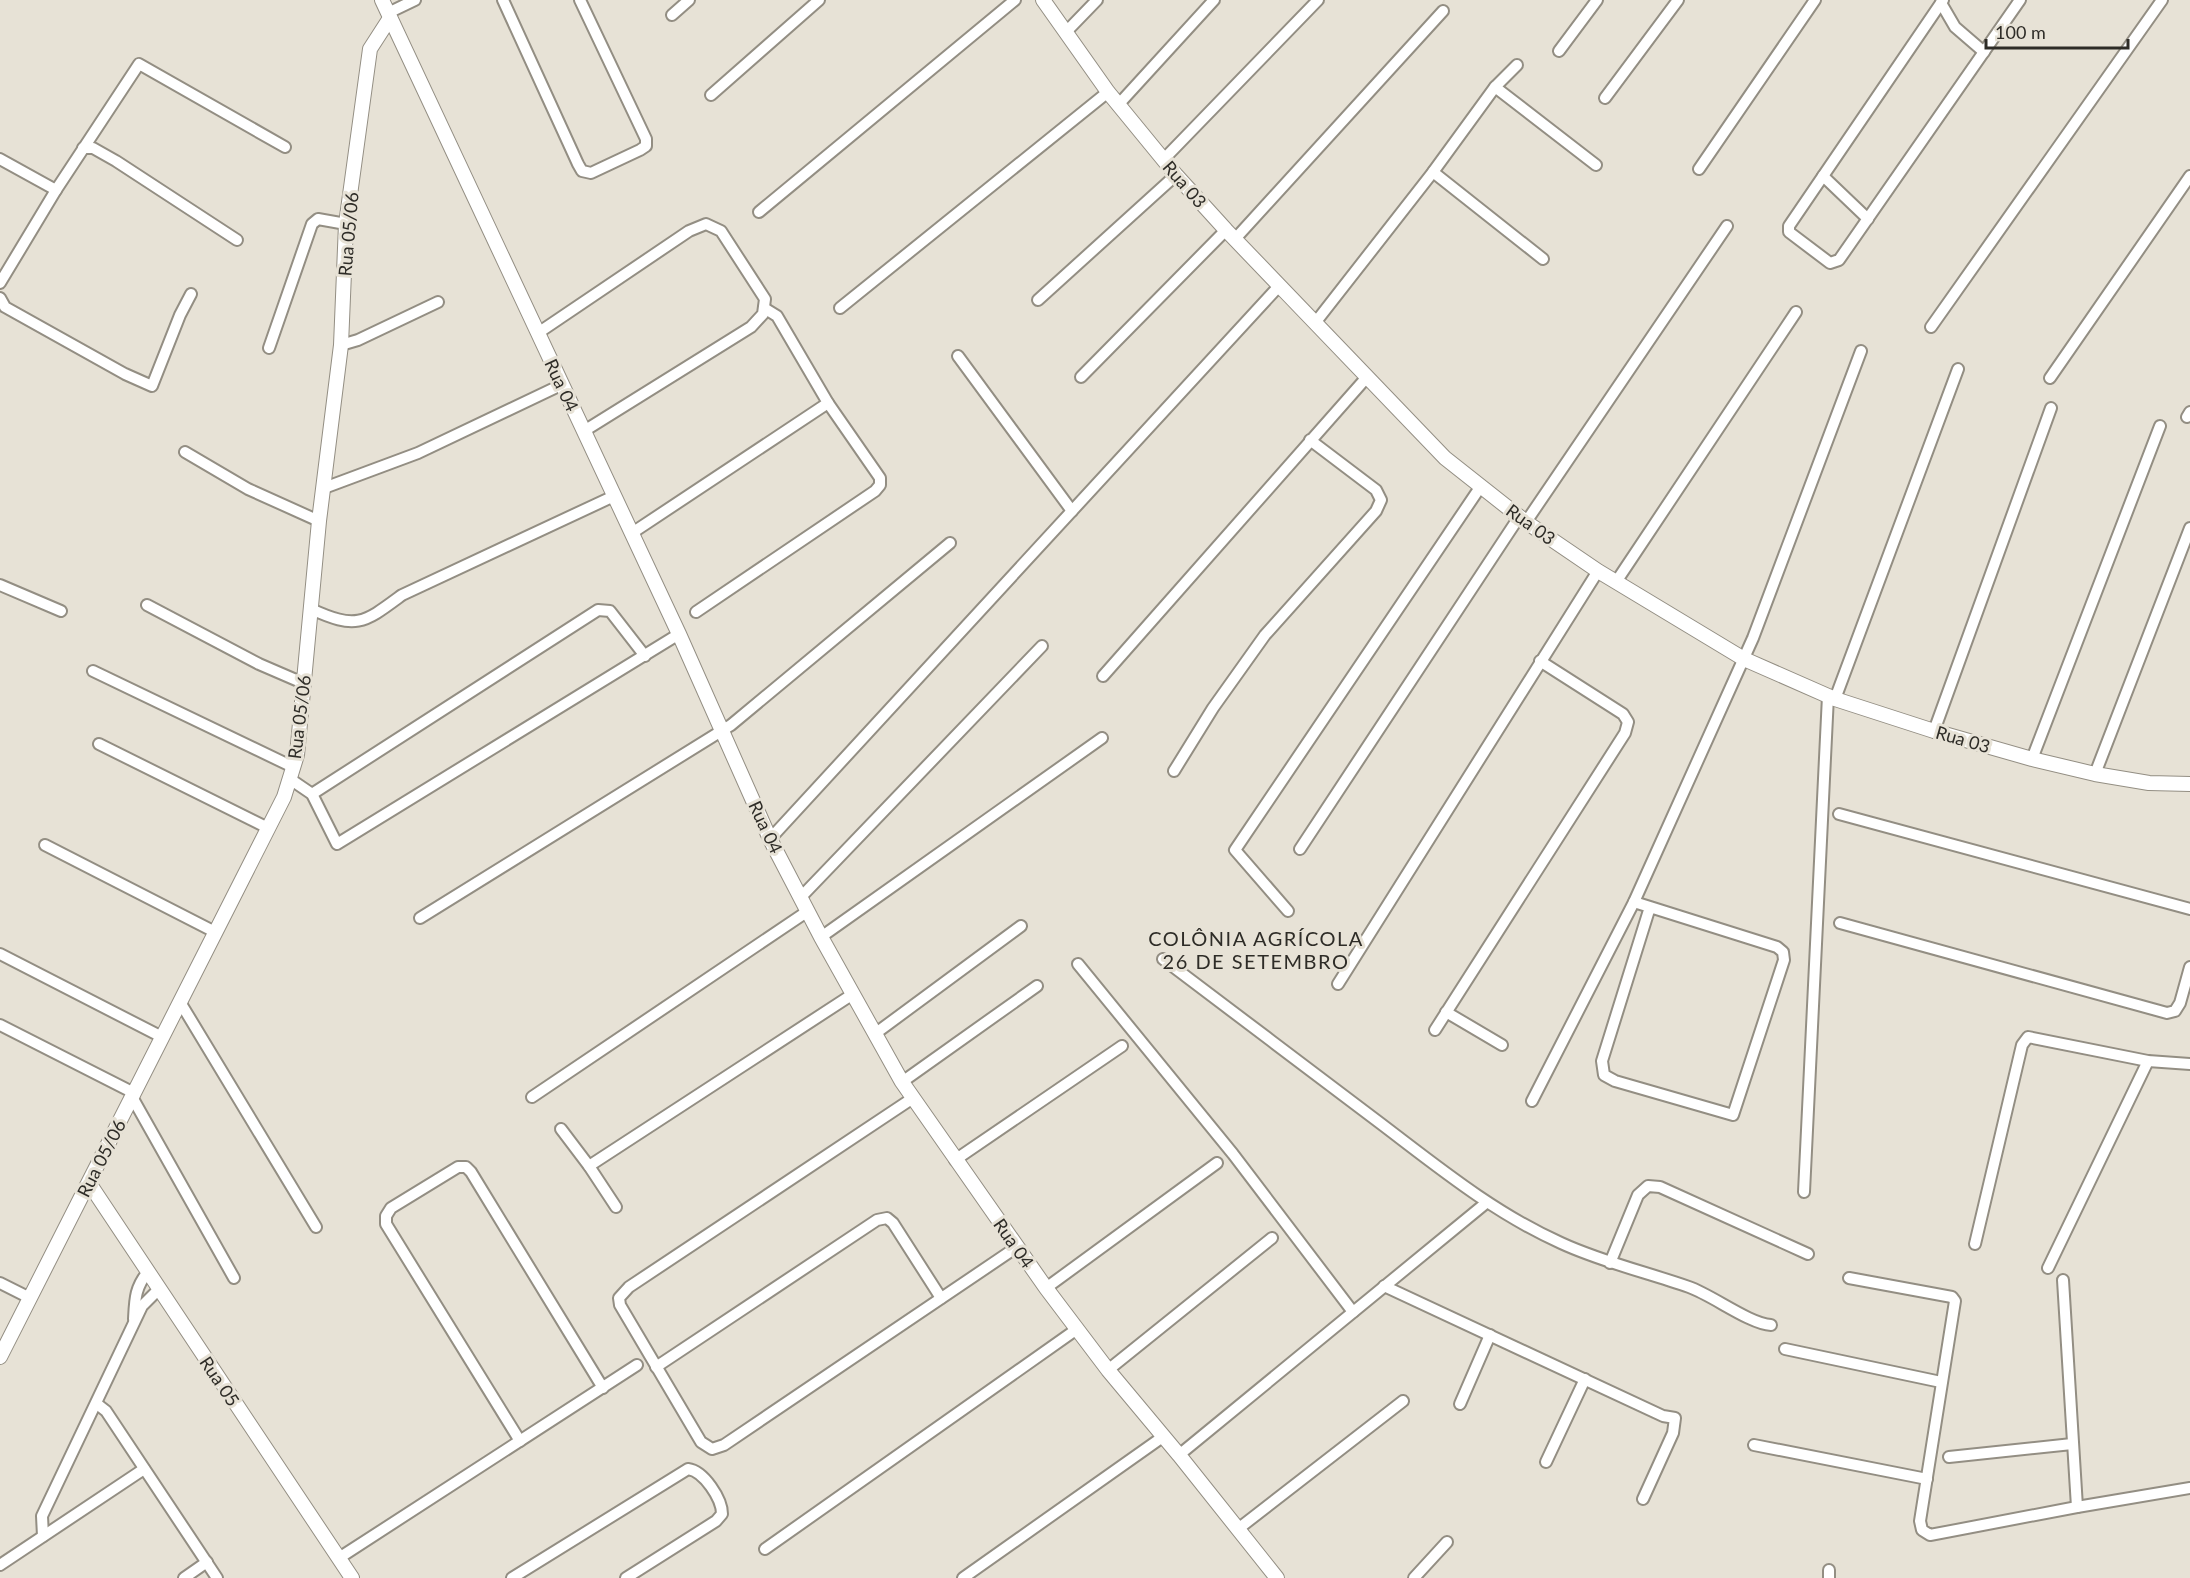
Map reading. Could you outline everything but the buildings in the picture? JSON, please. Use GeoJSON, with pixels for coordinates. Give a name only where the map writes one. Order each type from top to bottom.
{"type":"FeatureCollection","features":[{"type":"Feature","properties":{"kind":"street"},"geometry":{"type":"LineString","coordinates":[[386,10],[415,0]]}},
{"type":"Feature","properties":{"kind":"street"},"geometry":{"type":"LineString","coordinates":[[503,0],[578,164],[582,171],[591,173],[640,150],[646,146],[646,139],[580,0]]}},
{"type":"Feature","properties":{"kind":"street"},"geometry":{"type":"LineString","coordinates":[[672,15],[689,0]]}},
{"type":"Feature","properties":{"kind":"street"},"geometry":{"type":"LineString","coordinates":[[711,94],[819,0]]}},
{"type":"Feature","properties":{"kind":"street"},"geometry":{"type":"LineString","coordinates":[[759,212],[1015,0]]}},
{"type":"Feature","properties":{"kind":"street","name":"Rua 03"},"geometry":{"type":"LineString","coordinates":[[1043,0],[1108,93],[1176,176],[1445,458],[1523,519],[1598,571],[1744,659],[1832,697],[1934,731],[2032,759],[2095,774],[2150,783],[2190,784]]}},
{"type":"Feature","properties":{"kind":"street"},"geometry":{"type":"LineString","coordinates":[[1066,32],[1097,0]]}},
{"type":"Feature","properties":{"kind":"street"},"geometry":{"type":"LineString","coordinates":[[1118,105],[1214,0]]}},
{"type":"Feature","properties":{"kind":"street"},"geometry":{"type":"LineString","coordinates":[[1163,160],[1318,0]]}},
{"type":"Feature","properties":{"kind":"street"},"geometry":{"type":"LineString","coordinates":[[1558,51],[1597,0]]}},
{"type":"Feature","properties":{"kind":"street"},"geometry":{"type":"LineString","coordinates":[[1605,98],[1678,0]]}},
{"type":"Feature","properties":{"kind":"street"},"geometry":{"type":"LineString","coordinates":[[1699,169],[1815,0]]}},
{"type":"Feature","properties":{"kind":"street"},"geometry":{"type":"LineString","coordinates":[[1984,52],[1955,27],[1942,2],[1789,226],[1789,232],[1830,263],[1839,260],[1868,219],[1984,52],[2020,0]]}},
{"type":"Feature","properties":{"kind":"street"},"geometry":{"type":"LineString","coordinates":[[1931,327],[2162,0]]}},
{"type":"Feature","properties":{"kind":"street","name":"Rua 05/06"},"geometry":{"type":"LineString","coordinates":[[0,1357],[284,796],[297,755],[319,521],[340,345],[346,224],[370,49],[386,10]]}},
{"type":"Feature","properties":{"kind":"street","name":"Rua 04"},"geometry":{"type":"LineString","coordinates":[[386,10],[679,634],[770,839],[821,937],[902,1082],[1046,1288],[1108,1370],[1164,1436],[1277,1578]]}},
{"type":"Feature","properties":{"kind":"street"},"geometry":{"type":"LineString","coordinates":[[1081,377],[1230,235],[1443,11]]}},
{"type":"Feature","properties":{"kind":"street"},"geometry":{"type":"LineString","coordinates":[[0,283],[56,190],[139,64],[285,147]]}},
{"type":"Feature","properties":{"kind":"street"},"geometry":{"type":"LineString","coordinates":[[1315,323],[1433,172],[1495,87],[1517,65]]}},
{"type":"Feature","properties":{"kind":"street"},"geometry":{"type":"LineString","coordinates":[[1495,87],[1596,165]]}},
{"type":"Feature","properties":{"kind":"street"},"geometry":{"type":"LineString","coordinates":[[840,308],[1108,93]]}},
{"type":"Feature","properties":{"kind":"street"},"geometry":{"type":"LineString","coordinates":[[83,148],[93,148],[116,161],[237,240]]}},
{"type":"Feature","properties":{"kind":"street"},"geometry":{"type":"LineString","coordinates":[[0,159],[56,190]]}},
{"type":"Feature","properties":{"kind":"street"},"geometry":{"type":"LineString","coordinates":[[1433,172],[1543,259]]}},
{"type":"Feature","properties":{"kind":"street"},"geometry":{"type":"LineString","coordinates":[[1038,300],[1176,176]]}},
{"type":"Feature","properties":{"kind":"street"},"geometry":{"type":"LineString","coordinates":[[1823,176],[1868,219]]}},
{"type":"Feature","properties":{"kind":"street"},"geometry":{"type":"LineString","coordinates":[[2050,378],[2190,176]]}},
{"type":"Feature","properties":{"kind":"street"},"geometry":{"type":"LineString","coordinates":[[269,348],[312,224],[318,219],[346,224]]}},
{"type":"Feature","properties":{"kind":"street"},"geometry":{"type":"LineString","coordinates":[[538,333],[689,231],[706,224],[721,231],[765,299],[763,314],[751,327],[584,431]]}},
{"type":"Feature","properties":{"kind":"street"},"geometry":{"type":"LineString","coordinates":[[1300,849],[1523,519],[1727,226]]}},
{"type":"Feature","properties":{"kind":"street"},"geometry":{"type":"LineString","coordinates":[[770,839],[1279,286]]}},
{"type":"Feature","properties":{"kind":"street"},"geometry":{"type":"LineString","coordinates":[[0,298],[5,307],[125,374],[152,386],[180,315],[191,294]]}},
{"type":"Feature","properties":{"kind":"street"},"geometry":{"type":"LineString","coordinates":[[340,345],[358,340],[438,302]]}},
{"type":"Feature","properties":{"kind":"street"},"geometry":{"type":"LineString","coordinates":[[696,612],[875,491],[880,485],[880,478],[828,403],[777,316],[764,308]]}},
{"type":"Feature","properties":{"kind":"street"},"geometry":{"type":"LineString","coordinates":[[1616,582],[1796,312]]}},
{"type":"Feature","properties":{"kind":"street"},"geometry":{"type":"LineString","coordinates":[[1532,1101],[1634,902],[1744,659],[1861,351]]}},
{"type":"Feature","properties":{"kind":"street"},"geometry":{"type":"LineString","coordinates":[[958,356],[1072,511]]}},
{"type":"Feature","properties":{"kind":"street"},"geometry":{"type":"LineString","coordinates":[[1804,1192],[1832,697],[1958,369]]}},
{"type":"Feature","properties":{"kind":"street"},"geometry":{"type":"LineString","coordinates":[[1103,676],[1367,377]]}},
{"type":"Feature","properties":{"kind":"street"},"geometry":{"type":"LineString","coordinates":[[324,488],[418,453],[561,385]]}},
{"type":"Feature","properties":{"kind":"street"},"geometry":{"type":"LineString","coordinates":[[632,533],[828,403]]}},
{"type":"Feature","properties":{"kind":"street"},"geometry":{"type":"LineString","coordinates":[[1934,731],[2051,408]]}},
{"type":"Feature","properties":{"kind":"street"},"geometry":{"type":"LineString","coordinates":[[2032,759],[2160,426]]}},
{"type":"Feature","properties":{"kind":"street"},"geometry":{"type":"LineString","coordinates":[[1174,771],[1213,708],[1265,635],[1376,511],[1381,500],[1376,490],[1310,440]]}},
{"type":"Feature","properties":{"kind":"street"},"geometry":{"type":"LineString","coordinates":[[185,453],[248,489],[319,521]]}},
{"type":"Feature","properties":{"kind":"street"},"geometry":{"type":"LineString","coordinates":[[1288,911],[1235,850],[1481,486]]}},
{"type":"Feature","properties":{"kind":"street"},"geometry":{"type":"LineString","coordinates":[[311,609],[352,622],[371,618],[402,595],[614,496]]}},
{"type":"Feature","properties":{"kind":"street"},"geometry":{"type":"LineString","coordinates":[[2095,774],[2190,528]]}},
{"type":"Feature","properties":{"kind":"street"},"geometry":{"type":"LineString","coordinates":[[420,918],[731,725],[950,543]]}},
{"type":"Feature","properties":{"kind":"street"},"geometry":{"type":"LineString","coordinates":[[1338,984],[1598,571]]}},
{"type":"Feature","properties":{"kind":"street"},"geometry":{"type":"LineString","coordinates":[[0,585],[61,611]]}},
{"type":"Feature","properties":{"kind":"street"},"geometry":{"type":"LineString","coordinates":[[147,605],[259,664],[303,682]]}},
{"type":"Feature","properties":{"kind":"street"},"geometry":{"type":"LineString","coordinates":[[312,794],[598,610],[610,611],[645,656]]}},
{"type":"Feature","properties":{"kind":"street"},"geometry":{"type":"LineString","coordinates":[[93,671],[291,773],[312,794],[337,844],[679,634]]}},
{"type":"Feature","properties":{"kind":"street"},"geometry":{"type":"LineString","coordinates":[[801,897],[1042,646]]}},
{"type":"Feature","properties":{"kind":"street"},"geometry":{"type":"LineString","coordinates":[[1435,1030],[1625,733],[1628,722],[1623,714],[1540,661]]}},
{"type":"Feature","properties":{"kind":"street"},"geometry":{"type":"LineString","coordinates":[[821,937],[1101,738]]}},
{"type":"Feature","properties":{"kind":"street"},"geometry":{"type":"LineString","coordinates":[[99,744],[268,828]]}},
{"type":"Feature","properties":{"kind":"street"},"geometry":{"type":"LineString","coordinates":[[1839,814],[2190,909]]}},
{"type":"Feature","properties":{"kind":"street"},"geometry":{"type":"LineString","coordinates":[[45,845],[215,932]]}},
{"type":"Feature","properties":{"kind":"street"},"geometry":{"type":"LineString","coordinates":[[1634,902],[1777,946],[1783,952],[1784,960],[1733,1115],[1615,1081],[1604,1075],[1602,1061],[1650,907]]}},
{"type":"Feature","properties":{"kind":"street"},"geometry":{"type":"LineString","coordinates":[[532,1097],[808,911]]}},
{"type":"Feature","properties":{"kind":"street"},"geometry":{"type":"LineString","coordinates":[[1840,923],[2167,1013],[2175,1011],[2180,1003],[2190,967]]}},
{"type":"Feature","properties":{"kind":"street"},"geometry":{"type":"LineString","coordinates":[[876,1033],[1021,926]]}},
{"type":"Feature","properties":{"kind":"street"},"geometry":{"type":"LineString","coordinates":[[0,954],[162,1037]]}},
{"type":"Feature","properties":{"kind":"street"},"geometry":{"type":"LineString","coordinates":[[1163,959],[1486,1203],[1560,1243],[1610,1263],[1690,1287],[1743,1314],[1771,1324]]}},
{"type":"Feature","properties":{"kind":"street"},"geometry":{"type":"LineString","coordinates":[[1078,964],[1233,1154],[1353,1312]]}},
{"type":"Feature","properties":{"kind":"street"},"geometry":{"type":"LineString","coordinates":[[902,1082],[1037,986]]}},
{"type":"Feature","properties":{"kind":"street"},"geometry":{"type":"LineString","coordinates":[[590,1166],[853,994]]}},
{"type":"Feature","properties":{"kind":"street"},"geometry":{"type":"LineString","coordinates":[[180,1002],[316,1227]]}},
{"type":"Feature","properties":{"kind":"street"},"geometry":{"type":"LineString","coordinates":[[1446,1012],[1502,1045]]}},
{"type":"Feature","properties":{"kind":"street"},"geometry":{"type":"LineString","coordinates":[[0,1025],[133,1095],[234,1278]]}},
{"type":"Feature","properties":{"kind":"street"},"geometry":{"type":"LineString","coordinates":[[1975,1244],[2022,1045],[2028,1037],[2148,1061],[2190,1064]]}},
{"type":"Feature","properties":{"kind":"street"},"geometry":{"type":"LineString","coordinates":[[955,1160],[1122,1046]]}},
{"type":"Feature","properties":{"kind":"street"},"geometry":{"type":"LineString","coordinates":[[2048,1268],[2148,1061]]}},
{"type":"Feature","properties":{"kind":"street"},"geometry":{"type":"LineString","coordinates":[[913,1098],[628,1287],[619,1298],[620,1305],[701,1442],[712,1449],[724,1445],[1017,1247]]}},
{"type":"Feature","properties":{"kind":"street"},"geometry":{"type":"LineString","coordinates":[[561,1129],[590,1166],[616,1207]]}},
{"type":"Feature","properties":{"kind":"street"},"geometry":{"type":"LineString","coordinates":[[1046,1288],[1216,1163]]}},
{"type":"Feature","properties":{"kind":"street"},"geometry":{"type":"LineString","coordinates":[[520,1441],[386,1224],[386,1216],[391,1208],[458,1167],[466,1167],[603,1388]]}},
{"type":"Feature","properties":{"kind":"street","name":"Rua 05"},"geometry":{"type":"LineString","coordinates":[[89,1183],[352,1578]]}},
{"type":"Feature","properties":{"kind":"street"},"geometry":{"type":"LineString","coordinates":[[1610,1263],[1638,1195],[1648,1186],[1660,1187],[1808,1254]]}},
{"type":"Feature","properties":{"kind":"street"},"geometry":{"type":"LineString","coordinates":[[1179,1455],[1486,1203]]}},
{"type":"Feature","properties":{"kind":"street"},"geometry":{"type":"LineString","coordinates":[[656,1367],[877,1220],[887,1218],[893,1223],[941,1298]]}},
{"type":"Feature","properties":{"kind":"street"},"geometry":{"type":"LineString","coordinates":[[1108,1370],[1272,1238]]}},
{"type":"Feature","properties":{"kind":"street"},"geometry":{"type":"LineString","coordinates":[[134,1324],[135,1295],[141,1280],[148,1272]]}},
{"type":"Feature","properties":{"kind":"street"},"geometry":{"type":"LineString","coordinates":[[1849,1278],[1952,1297],[1954,1301],[1920,1521],[1922,1530],[1930,1535],[2190,1488]]}},
{"type":"Feature","properties":{"kind":"street"},"geometry":{"type":"LineString","coordinates":[[2063,1280],[2077,1507]]}},
{"type":"Feature","properties":{"kind":"street"},"geometry":{"type":"LineString","coordinates":[[0,1283],[30,1298]]}},
{"type":"Feature","properties":{"kind":"street"},"geometry":{"type":"LineString","coordinates":[[1384,1286],[1663,1416],[1675,1418],[1673,1433],[1644,1499]]}},
{"type":"Feature","properties":{"kind":"street"},"geometry":{"type":"LineString","coordinates":[[43,1536],[42,1516],[142,1306],[159,1289]]}},
{"type":"Feature","properties":{"kind":"street"},"geometry":{"type":"LineString","coordinates":[[765,1549],[1077,1329]]}},
{"type":"Feature","properties":{"kind":"street"},"geometry":{"type":"LineString","coordinates":[[1460,1404],[1490,1335]]}},
{"type":"Feature","properties":{"kind":"street"},"geometry":{"type":"LineString","coordinates":[[1785,1349],[1941,1382]]}},
{"type":"Feature","properties":{"kind":"street"},"geometry":{"type":"LineString","coordinates":[[339,1558],[637,1365]]}},
{"type":"Feature","properties":{"kind":"street"},"geometry":{"type":"LineString","coordinates":[[1546,1462],[1585,1379]]}},
{"type":"Feature","properties":{"kind":"street"},"geometry":{"type":"LineString","coordinates":[[1238,1529],[1403,1401]]}},
{"type":"Feature","properties":{"kind":"street"},"geometry":{"type":"LineString","coordinates":[[97,1404],[106,1411],[218,1578]]}},
{"type":"Feature","properties":{"kind":"street"},"geometry":{"type":"LineString","coordinates":[[963,1578],[1164,1436]]}},
{"type":"Feature","properties":{"kind":"street"},"geometry":{"type":"LineString","coordinates":[[1949,1457],[2072,1444]]}},
{"type":"Feature","properties":{"kind":"street"},"geometry":{"type":"LineString","coordinates":[[1754,1445],[1927,1479]]}},
{"type":"Feature","properties":{"kind":"street"},"geometry":{"type":"LineString","coordinates":[[0,1565],[144,1469]]}},
{"type":"Feature","properties":{"kind":"street"},"geometry":{"type":"LineString","coordinates":[[512,1578],[688,1469],[696,1470],[702,1475],[722,1505],[722,1514],[716,1521],[626,1578]]}},
{"type":"Feature","properties":{"kind":"street"},"geometry":{"type":"LineString","coordinates":[[1414,1578],[1447,1542]]}},
{"type":"Feature","properties":{"kind":"street"},"geometry":{"type":"LineString","coordinates":[[184,1578],[207,1562]]}},
{"type":"Feature","properties":{"kind":"district","name":"COLÔNIA AGRÍCOLA 26 DE SETEMBRO"},"geometry":{"type":"Point","coordinates":[1256,950]}}]}
